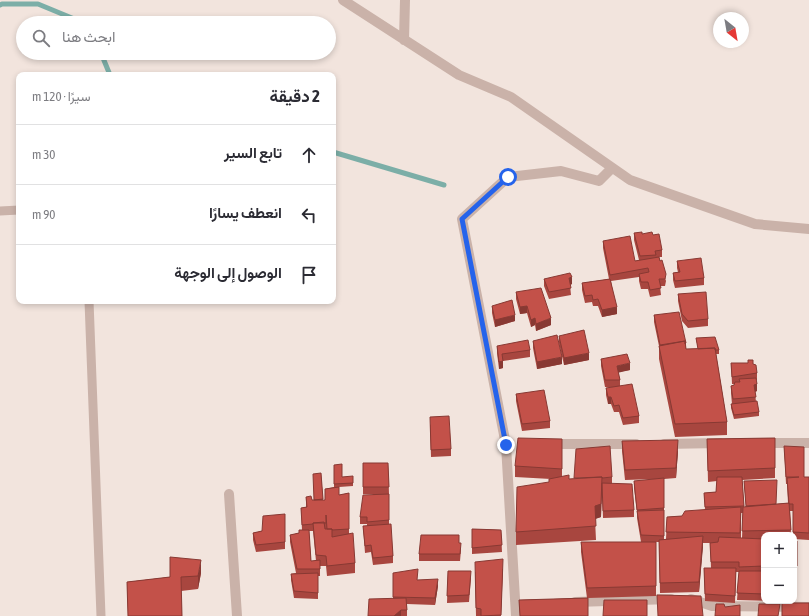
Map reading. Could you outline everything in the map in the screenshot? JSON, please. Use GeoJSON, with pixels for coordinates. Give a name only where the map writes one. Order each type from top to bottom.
{"type":"FeatureCollection","features":[{"type":"Feature","properties":{"kind":"street"},"geometry":{"type":"LineString","coordinates":[[343,0],[458,75],[511,97],[630,180],[755,224],[807,229],[809,238]]}},
{"type":"Feature","properties":{"kind":"street"},"geometry":{"type":"LineString","coordinates":[[404,40],[406,0]]}},
{"type":"Feature","properties":{"kind":"street"},"geometry":{"type":"LineString","coordinates":[[516,616],[519,603],[510,445],[462,219],[508,177],[561,171],[600,181],[612,168]]}},
{"type":"Feature","properties":{"kind":"street"},"geometry":{"type":"LineString","coordinates":[[538,444],[729,443]]}},
{"type":"Feature","properties":{"kind":"street"},"geometry":{"type":"LineString","coordinates":[[753,443],[809,443]]}},
{"type":"Feature","properties":{"kind":"street"},"geometry":{"type":"LineString","coordinates":[[229,494],[237,616]]}},
{"type":"Feature","properties":{"kind":"street"},"geometry":{"type":"LineString","coordinates":[[562,602],[693,599],[701,604],[712,606],[809,607]]}},
{"type":"Feature","properties":{"kind":"lane"},"geometry":{"type":"LineString","coordinates":[[0,211],[16,210]]}},
{"type":"Feature","properties":{"kind":"lane"},"geometry":{"type":"LineString","coordinates":[[89,304],[101,616]]}},
{"type":"Feature","properties":{"kind":"building"},"geometry":{"type":"Polygon","coordinates":[[[642,232],[642,234],[652,232],[653,235],[659,234],[662,250],[655,251],[656,255],[640,256],[634,233],[642,232]]]}},
{"type":"Feature","properties":{"kind":"building"},"geometry":{"type":"Polygon","coordinates":[[[630,236],[635,261],[659,257],[660,261],[662,260],[666,274],[665,279],[659,279],[661,288],[650,290],[648,282],[641,282],[639,274],[649,272],[648,268],[610,275],[603,241],[630,236]]]}},
{"type":"Feature","properties":{"kind":"building"},"geometry":{"type":"Polygon","coordinates":[[[701,258],[704,278],[675,281],[673,273],[680,272],[677,261],[701,258]]]}},
{"type":"Feature","properties":{"kind":"building"},"geometry":{"type":"Polygon","coordinates":[[[570,273],[572,277],[569,278],[571,288],[549,292],[544,279],[570,273]]]}},
{"type":"Feature","properties":{"kind":"building"},"geometry":{"type":"Polygon","coordinates":[[[610,279],[617,307],[602,310],[598,299],[593,300],[592,295],[585,296],[582,283],[610,279]]]}},
{"type":"Feature","properties":{"kind":"building"},"geometry":{"type":"Polygon","coordinates":[[[541,288],[551,318],[536,324],[535,318],[531,320],[527,306],[520,307],[516,292],[541,288]]]}},
{"type":"Feature","properties":{"kind":"building"},"geometry":{"type":"Polygon","coordinates":[[[706,292],[708,319],[688,321],[682,314],[678,294],[706,292]]]}},
{"type":"Feature","properties":{"kind":"building"},"geometry":{"type":"Polygon","coordinates":[[[512,300],[515,315],[495,320],[492,306],[512,300]]]}},
{"type":"Feature","properties":{"kind":"building"},"geometry":{"type":"Polygon","coordinates":[[[679,312],[686,343],[685,344],[685,341],[660,345],[654,315],[679,312]]]}},
{"type":"Feature","properties":{"kind":"building"},"geometry":{"type":"Polygon","coordinates":[[[584,330],[589,353],[564,358],[559,336],[584,330]]]}},
{"type":"Feature","properties":{"kind":"building"},"geometry":{"type":"Polygon","coordinates":[[[557,335],[562,357],[537,362],[533,341],[557,335]]]}},
{"type":"Feature","properties":{"kind":"building"},"geometry":{"type":"Polygon","coordinates":[[[715,337],[719,350],[715,350],[715,348],[698,349],[696,338],[715,337]]]}},
{"type":"Feature","properties":{"kind":"building"},"geometry":{"type":"Polygon","coordinates":[[[528,340],[530,350],[502,354],[503,361],[499,362],[497,346],[528,340]]]}},
{"type":"Feature","properties":{"kind":"building"},"geometry":{"type":"Polygon","coordinates":[[[685,341],[686,349],[715,348],[727,422],[675,424],[659,346],[685,341]]]}},
{"type":"Feature","properties":{"kind":"building"},"geometry":{"type":"Polygon","coordinates":[[[627,354],[630,363],[617,366],[620,380],[605,380],[601,359],[627,354]]]}},
{"type":"Feature","properties":{"kind":"building"},"geometry":{"type":"Polygon","coordinates":[[[748,360],[753,360],[753,364],[756,365],[757,373],[732,377],[731,363],[748,363],[748,360]]]}},
{"type":"Feature","properties":{"kind":"building"},"geometry":{"type":"Polygon","coordinates":[[[756,378],[757,384],[754,385],[756,397],[733,399],[731,386],[734,385],[735,382],[740,382],[739,379],[756,378]]]}},
{"type":"Feature","properties":{"kind":"building"},"geometry":{"type":"Polygon","coordinates":[[[632,384],[639,416],[623,418],[619,405],[614,406],[611,397],[608,397],[606,388],[632,384]]]}},
{"type":"Feature","properties":{"kind":"building"},"geometry":{"type":"Polygon","coordinates":[[[544,390],[550,421],[522,424],[516,394],[544,390]]]}},
{"type":"Feature","properties":{"kind":"building"},"geometry":{"type":"Polygon","coordinates":[[[757,401],[759,412],[734,415],[731,404],[757,401]]]}},
{"type":"Feature","properties":{"kind":"building"},"geometry":{"type":"Polygon","coordinates":[[[449,416],[451,449],[431,450],[430,417],[449,416]]]}},
{"type":"Feature","properties":{"kind":"building"},"geometry":{"type":"Polygon","coordinates":[[[518,438],[562,439],[562,469],[515,466],[518,438]]]}},
{"type":"Feature","properties":{"kind":"building"},"geometry":{"type":"Polygon","coordinates":[[[775,438],[775,468],[708,471],[707,439],[775,438]]]}},
{"type":"Feature","properties":{"kind":"building"},"geometry":{"type":"Polygon","coordinates":[[[678,440],[676,468],[625,470],[622,441],[678,440]]]}},
{"type":"Feature","properties":{"kind":"building"},"geometry":{"type":"Polygon","coordinates":[[[610,446],[612,477],[574,478],[576,449],[610,446]]]}},
{"type":"Feature","properties":{"kind":"building"},"geometry":{"type":"Polygon","coordinates":[[[784,446],[804,447],[804,477],[809,477],[809,533],[793,532],[793,504],[789,504],[787,478],[799,477],[786,477],[784,446]]]}},
{"type":"Feature","properties":{"kind":"building"},"geometry":{"type":"Polygon","coordinates":[[[363,463],[388,463],[389,487],[363,487],[363,463]]]}},
{"type":"Feature","properties":{"kind":"building"},"geometry":{"type":"Polygon","coordinates":[[[342,464],[342,477],[353,476],[353,483],[334,484],[334,465],[342,464]]]}},
{"type":"Feature","properties":{"kind":"building"},"geometry":{"type":"Polygon","coordinates":[[[321,473],[323,499],[314,500],[313,474],[321,473]]]}},
{"type":"Feature","properties":{"kind":"building"},"geometry":{"type":"Polygon","coordinates":[[[569,475],[569,479],[602,477],[601,504],[595,506],[596,526],[516,532],[517,487],[549,482],[549,479],[569,475]]]}},
{"type":"Feature","properties":{"kind":"building"},"geometry":{"type":"Polygon","coordinates":[[[717,477],[742,477],[744,506],[705,507],[704,493],[716,492],[717,477]]]}},
{"type":"Feature","properties":{"kind":"building"},"geometry":{"type":"Polygon","coordinates":[[[664,478],[664,508],[637,510],[634,481],[664,478]]]}},
{"type":"Feature","properties":{"kind":"building"},"geometry":{"type":"Polygon","coordinates":[[[777,480],[776,504],[746,506],[744,481],[777,480]]]}},
{"type":"Feature","properties":{"kind":"building"},"geometry":{"type":"Polygon","coordinates":[[[602,483],[632,484],[634,510],[603,511],[602,483]]]}},
{"type":"Feature","properties":{"kind":"building"},"geometry":{"type":"Polygon","coordinates":[[[339,487],[339,495],[349,493],[349,529],[327,529],[326,515],[326,523],[302,525],[301,508],[307,507],[306,497],[311,496],[312,500],[325,500],[325,489],[339,487]]]}},
{"type":"Feature","properties":{"kind":"building"},"geometry":{"type":"Polygon","coordinates":[[[389,494],[389,520],[367,522],[367,517],[360,517],[363,495],[389,494]]]}},
{"type":"Feature","properties":{"kind":"building"},"geometry":{"type":"Polygon","coordinates":[[[789,503],[791,530],[742,531],[743,507],[789,503]]]}},
{"type":"Feature","properties":{"kind":"building"},"geometry":{"type":"Polygon","coordinates":[[[741,507],[740,533],[666,532],[667,517],[682,516],[685,511],[741,507]]]}},
{"type":"Feature","properties":{"kind":"building"},"geometry":{"type":"Polygon","coordinates":[[[664,510],[664,536],[641,535],[637,511],[664,510]]]}},
{"type":"Feature","properties":{"kind":"building"},"geometry":{"type":"Polygon","coordinates":[[[285,514],[285,542],[256,545],[253,533],[262,531],[263,516],[285,514]]]}},
{"type":"Feature","properties":{"kind":"building"},"geometry":{"type":"Polygon","coordinates":[[[324,522],[325,529],[332,529],[332,537],[353,533],[355,563],[327,566],[326,556],[316,555],[313,523],[324,522]]]}},
{"type":"Feature","properties":{"kind":"building"},"geometry":{"type":"Polygon","coordinates":[[[391,524],[393,556],[373,558],[371,545],[365,546],[363,526],[391,524]]]}},
{"type":"Feature","properties":{"kind":"building"},"geometry":{"type":"Polygon","coordinates":[[[472,529],[501,530],[502,545],[472,548],[472,529]]]}},
{"type":"Feature","properties":{"kind":"building"},"geometry":{"type":"Polygon","coordinates":[[[299,530],[309,530],[311,561],[320,560],[320,569],[297,569],[290,535],[299,533],[299,530]]]}},
{"type":"Feature","properties":{"kind":"building"},"geometry":{"type":"Polygon","coordinates":[[[421,535],[459,535],[459,543],[461,543],[460,554],[419,554],[421,535]]]}},
{"type":"Feature","properties":{"kind":"building"},"geometry":{"type":"Polygon","coordinates":[[[703,536],[699,582],[660,583],[659,540],[703,536]]]}},
{"type":"Feature","properties":{"kind":"building"},"geometry":{"type":"Polygon","coordinates":[[[719,537],[761,539],[761,566],[739,567],[739,562],[711,562],[710,543],[718,542],[719,537]]]}},
{"type":"Feature","properties":{"kind":"building"},"geometry":{"type":"Polygon","coordinates":[[[581,542],[656,542],[656,586],[587,588],[581,542]]]}},
{"type":"Feature","properties":{"kind":"building"},"geometry":{"type":"Polygon","coordinates":[[[170,557],[201,560],[198,576],[181,577],[182,616],[128,616],[127,582],[170,577],[170,557]]]}},
{"type":"Feature","properties":{"kind":"building"},"geometry":{"type":"Polygon","coordinates":[[[503,559],[501,615],[481,616],[481,609],[476,608],[475,562],[503,559]]]}},
{"type":"Feature","properties":{"kind":"building"},"geometry":{"type":"Polygon","coordinates":[[[704,568],[736,568],[735,596],[705,594],[704,568]]]}},
{"type":"Feature","properties":{"kind":"building"},"geometry":{"type":"Polygon","coordinates":[[[418,569],[417,580],[438,579],[435,598],[393,597],[393,573],[418,569]]]}},
{"type":"Feature","properties":{"kind":"building"},"geometry":{"type":"Polygon","coordinates":[[[448,571],[471,571],[469,595],[447,596],[448,571]]]}},
{"type":"Feature","properties":{"kind":"building"},"geometry":{"type":"Polygon","coordinates":[[[739,571],[761,571],[761,594],[737,593],[739,571]]]}},
{"type":"Feature","properties":{"kind":"building"},"geometry":{"type":"Polygon","coordinates":[[[318,573],[318,593],[294,591],[291,574],[318,573]]]}},
{"type":"Feature","properties":{"kind":"building"},"geometry":{"type":"Polygon","coordinates":[[[657,595],[701,596],[703,616],[658,616],[657,595]]]}},
{"type":"Feature","properties":{"kind":"building"},"geometry":{"type":"Polygon","coordinates":[[[406,598],[407,610],[401,610],[394,616],[368,616],[369,599],[406,598]]]}},
{"type":"Feature","properties":{"kind":"building"},"geometry":{"type":"Polygon","coordinates":[[[588,598],[588,616],[520,616],[519,600],[588,598]]]}},
{"type":"Feature","properties":{"kind":"building"},"geometry":{"type":"Polygon","coordinates":[[[604,600],[647,600],[647,616],[603,616],[604,600]]]}},
{"type":"Feature","properties":{"kind":"building"},"geometry":{"type":"Polygon","coordinates":[[[809,603],[809,616],[782,616],[782,604],[809,603]]]}},
{"type":"Feature","properties":{"kind":"building"},"geometry":{"type":"Polygon","coordinates":[[[716,604],[724,604],[725,607],[740,605],[740,616],[715,616],[716,604]]]}},
{"type":"Feature","properties":{"kind":"building"},"geometry":{"type":"Polygon","coordinates":[[[759,604],[780,604],[778,616],[758,616],[759,604]]]}},
{"type":"Feature","properties":{"kind":"waterway"},"geometry":{"type":"LineString","coordinates":[[0,5],[38,4],[67,16]]}},
{"type":"Feature","properties":{"kind":"waterway"},"geometry":{"type":"LineString","coordinates":[[104,60],[109,72]]}},
{"type":"Feature","properties":{"kind":"waterway"},"geometry":{"type":"LineString","coordinates":[[336,153],[444,185]]}},
{"type":"Feature","properties":{"kind":"route"},"geometry":{"type":"LineString","coordinates":[[506,445],[462,219],[508,177]]}}]}
